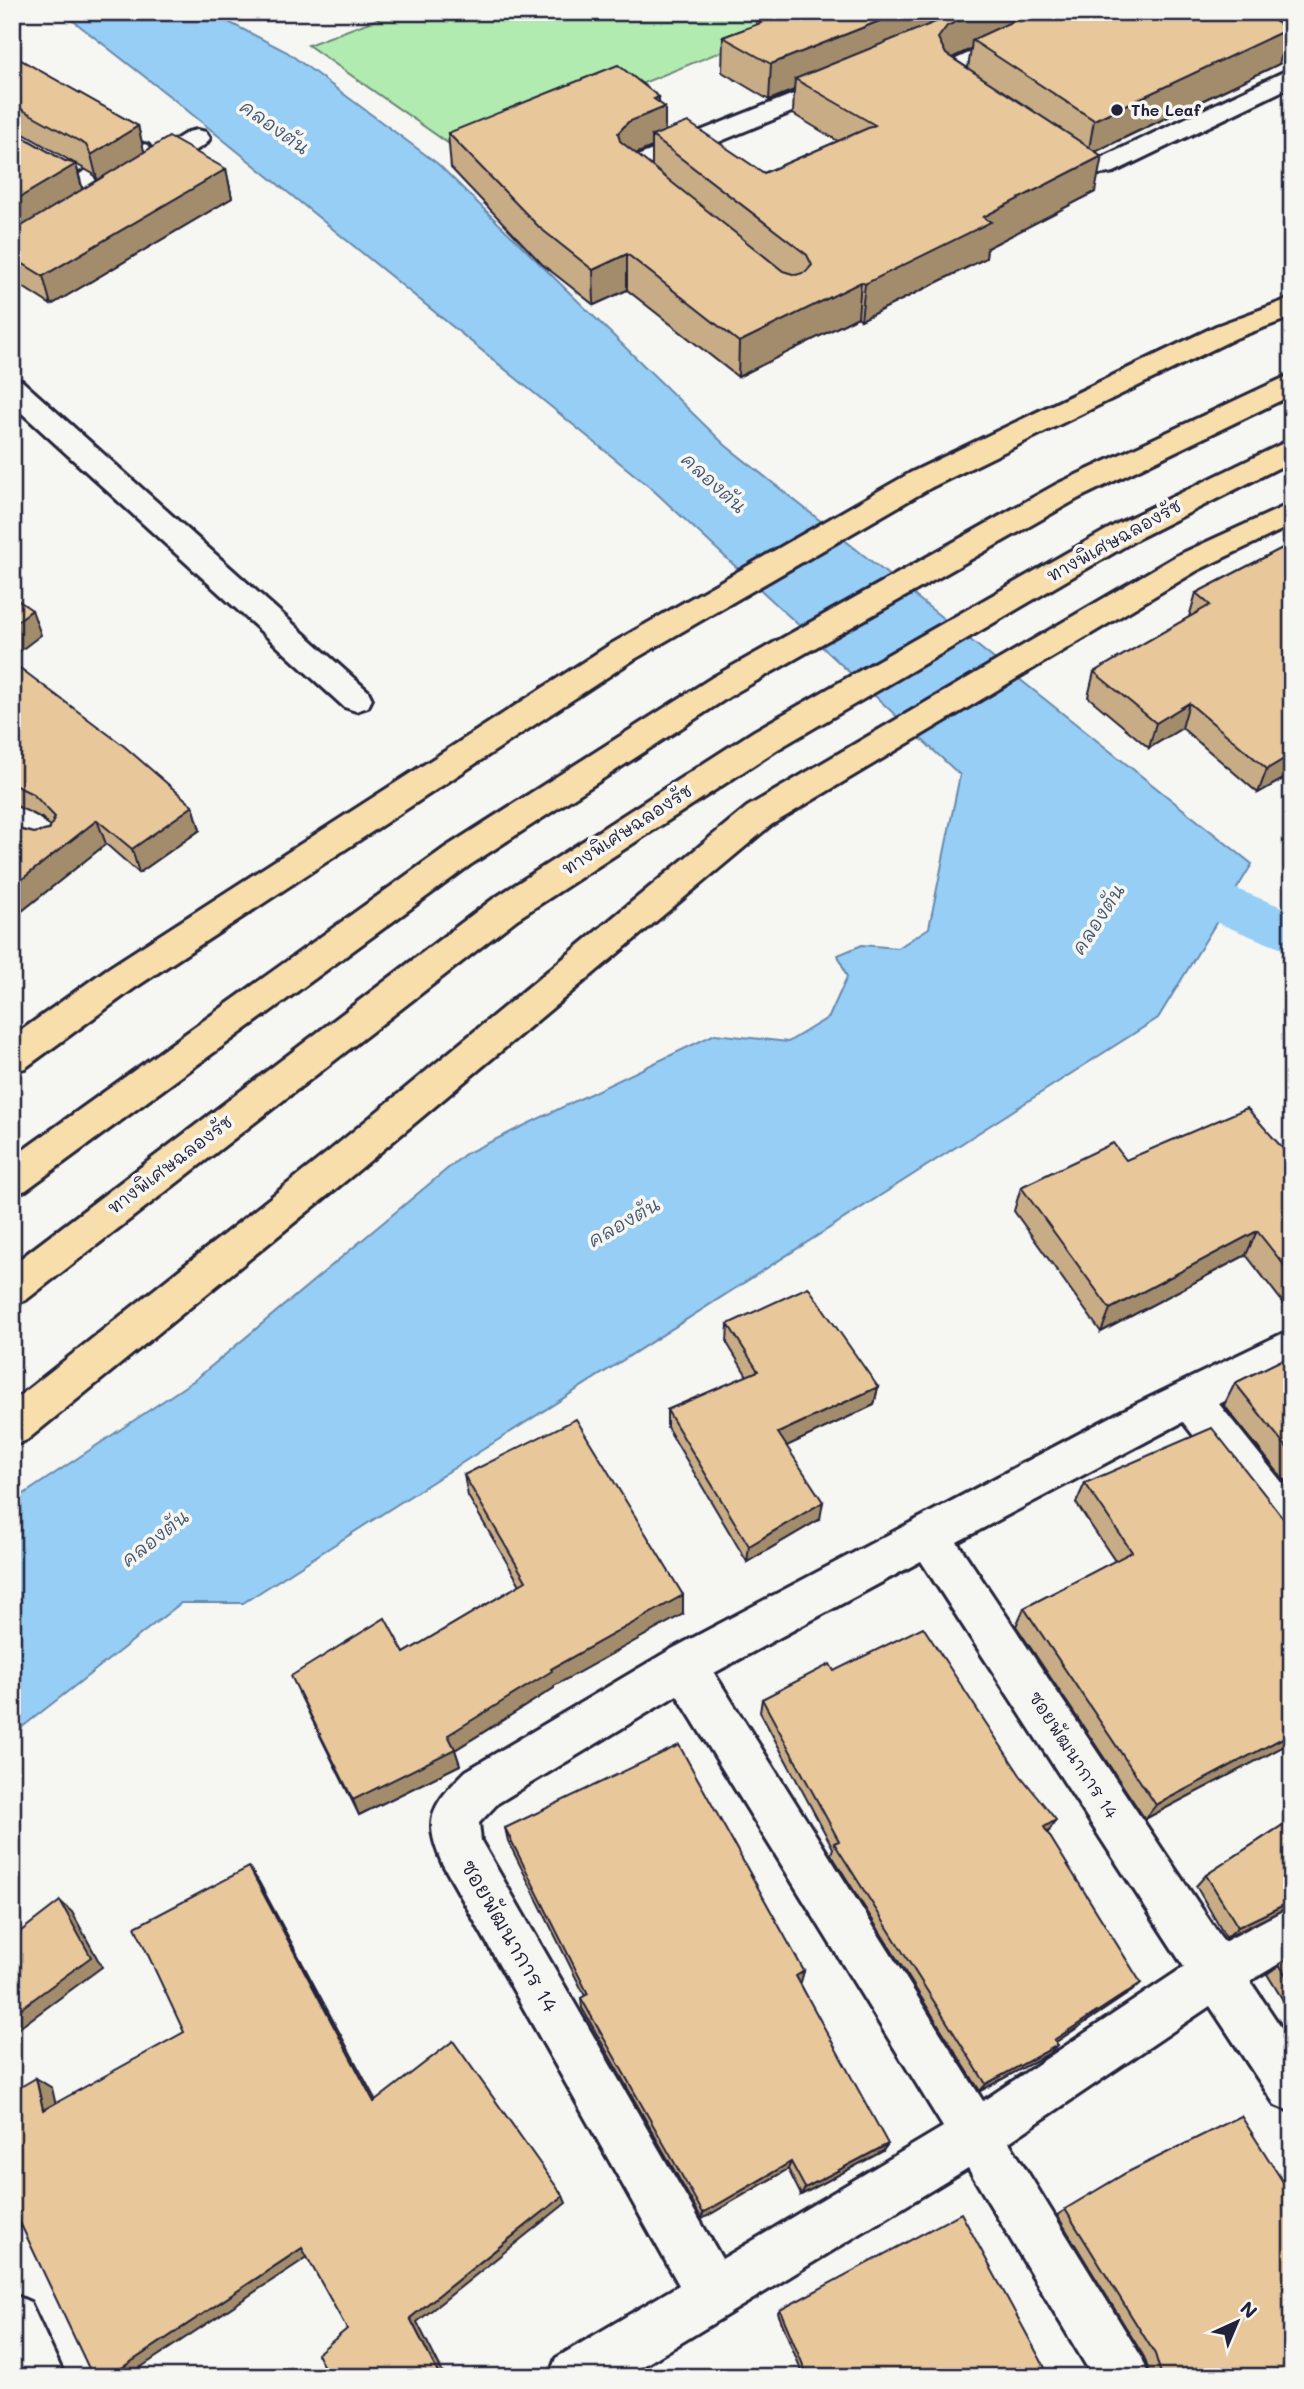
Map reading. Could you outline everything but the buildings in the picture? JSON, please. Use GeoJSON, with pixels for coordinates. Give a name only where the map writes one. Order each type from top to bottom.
{"type":"FeatureCollection","features":[{"type":"Feature","properties":{"kind":"highway"},"geometry":{"type":"LineString","coordinates":[[12,1057],[132,971],[622,652],[921,480],[1226,332],[1292,307]]}},
{"type":"Feature","properties":{"kind":"highway"},"geometry":{"type":"LineString","coordinates":[[12,1179],[458,856],[724,685],[1068,491],[1292,383]]}},
{"type":"Feature","properties":{"kind":"highway","name":"ทางพิเศษฉลองรัช"},"geometry":{"type":"LineString","coordinates":[[12,1288],[517,902],[778,733],[1128,531],[1292,449]]}},
{"type":"Feature","properties":{"kind":"highway"},"geometry":{"type":"LineString","coordinates":[[12,1427],[341,1163],[759,816],[1187,563],[1292,513]]}},
{"type":"Feature","properties":{"kind":"street"},"geometry":{"type":"LineString","coordinates":[[998,113],[952,82],[950,71],[1078,12]]}},
{"type":"Feature","properties":{"kind":"street"},"geometry":{"type":"LineString","coordinates":[[1262,12],[1292,36]]}},
{"type":"Feature","properties":{"kind":"street"},"geometry":{"type":"LineString","coordinates":[[677,208],[635,175],[634,170],[639,165],[860,75]]}},
{"type":"Feature","properties":{"kind":"street"},"geometry":{"type":"LineString","coordinates":[[1032,136],[1073,163],[1089,167],[1105,166],[1292,76]]}},
{"type":"Feature","properties":{"kind":"street"},"geometry":{"type":"LineString","coordinates":[[127,132],[159,150]]}},
{"type":"Feature","properties":{"kind":"street"},"geometry":{"type":"LineString","coordinates":[[14,221],[83,183],[159,150],[197,138]]}},
{"type":"Feature","properties":{"kind":"street"},"geometry":{"type":"LineString","coordinates":[[12,251],[159,150]]}},
{"type":"Feature","properties":{"kind":"street"},"geometry":{"type":"LineString","coordinates":[[59,169],[83,183]]}},
{"type":"Feature","properties":{"kind":"street"},"geometry":{"type":"LineString","coordinates":[[12,388],[356,699]]}},
{"type":"Feature","properties":{"kind":"street"},"geometry":{"type":"LineString","coordinates":[[12,818],[45,843]]}},
{"type":"Feature","properties":{"kind":"street","name":"ซอยพัฒนาการ 14"},"geometry":{"type":"LineString","coordinates":[[712,2292],[458,1847],[455,1814],[482,1787],[684,1666],[1137,1424],[1292,1347]]}},
{"type":"Feature","properties":{"kind":"street"},"geometry":{"type":"LineString","coordinates":[[1190,1399],[1292,1528]]}},
{"type":"Feature","properties":{"kind":"street","name":"ซอยพัฒนาการ 14"},"geometry":{"type":"LineString","coordinates":[[929,1536],[1292,2088]]}},
{"type":"Feature","properties":{"kind":"street"},"geometry":{"type":"LineString","coordinates":[[684,1666],[1123,2377]]}},
{"type":"Feature","properties":{"kind":"street"},"geometry":{"type":"LineString","coordinates":[[575,2377],[976,2135],[1217,1973],[1292,1930]]}},
{"type":"Feature","properties":{"kind":"street"},"geometry":{"type":"LineString","coordinates":[[12,2320],[39,2377]]}},
{"type":"Feature","properties":{"kind":"green space"},"geometry":{"type":"Polygon","coordinates":[[[396,12],[819,12],[465,155],[308,45],[396,12]]]}},
{"type":"Feature","properties":{"kind":"water","name":"คลองตัน"},"geometry":{"type":"Polygon","coordinates":[[[62,12],[209,12],[287,52],[438,164],[725,445],[1252,864],[1158,1018],[243,1603],[181,1603],[12,1735],[12,1502],[196,1379],[465,1154],[715,1034],[788,1042],[829,1017],[847,977],[838,955],[862,945],[898,948],[929,928],[960,775],[652,489],[172,98],[62,12]]]}},
{"type":"Feature","properties":{"kind":"waterway"},"geometry":{"type":"LineString","coordinates":[[1157,877],[1292,933]]}},
{"type":"Feature","properties":{"kind":"place","name":"The Leaf"},"geometry":{"type":"Point","coordinates":[1117,110]}}]}
